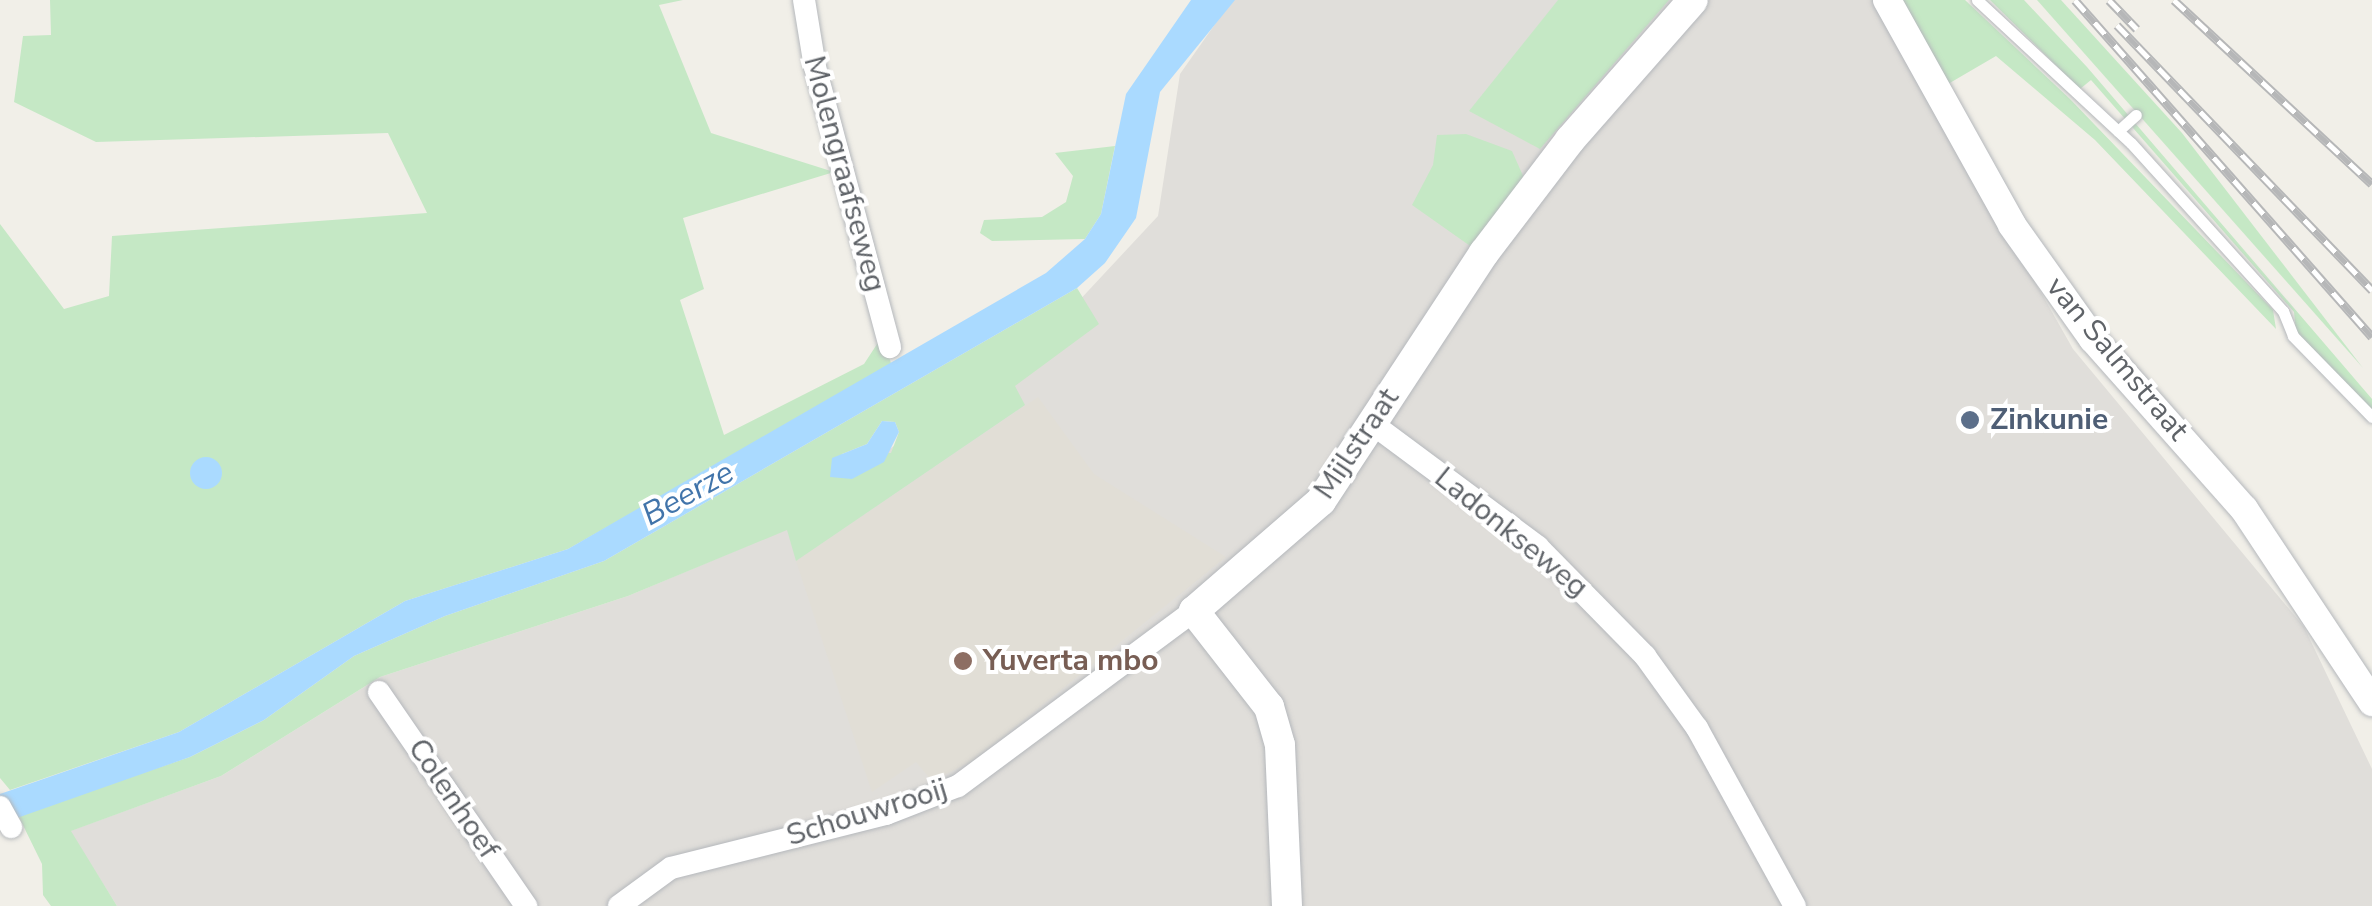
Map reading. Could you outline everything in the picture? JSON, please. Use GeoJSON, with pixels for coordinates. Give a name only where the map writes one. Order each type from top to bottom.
{"type":"FeatureCollection","features":[{"type":"Feature","properties":{"kind":"main road","name":"Mijlstraat"},"geometry":{"type":"LineString","coordinates":[[1194,611],[1295,528],[1374,426],[1484,253],[1570,140],[1692,0]]}},
{"type":"Feature","properties":{"kind":"main road"},"geometry":{"type":"LineString","coordinates":[[1194,611],[1269,708],[1280,744],[1287,906]]}},
{"type":"Feature","properties":{"kind":"street","name":"Molengraafseweg"},"geometry":{"type":"LineString","coordinates":[[804,0],[815,67],[890,346]]}},
{"type":"Feature","properties":{"kind":"street","name":"van Salmstraat"},"geometry":{"type":"LineString","coordinates":[[1887,0],[2012,225],[2093,339],[2278,554],[2372,702]]}},
{"type":"Feature","properties":{"kind":"street","name":"Ladonkseweg"},"geometry":{"type":"LineString","coordinates":[[1374,426],[1538,547],[1645,656],[1697,728],[1795,906]]}},
{"type":"Feature","properties":{"kind":"street","name":"Schouwrooij"},"geometry":{"type":"LineString","coordinates":[[619,906],[671,868],[886,814],[958,786],[1194,611]]}},
{"type":"Feature","properties":{"kind":"street","name":"Colenhoef"},"geometry":{"type":"LineString","coordinates":[[379,692],[526,906]]}},
{"type":"Feature","properties":{"kind":"lane"},"geometry":{"type":"LineString","coordinates":[[1977,0],[2118,131],[2283,311],[2293,336],[2372,417]]}},
{"type":"Feature","properties":{"kind":"lane"},"geometry":{"type":"LineString","coordinates":[[2118,131],[2136,116]]}},
{"type":"Feature","properties":{"kind":"shaded area"},"geometry":{"type":"Polygon","coordinates":[[[1232,0],[1875,0],[2073,349],[2304,627],[2372,769],[2372,906],[117,906],[70,831],[221,776],[380,677],[628,596],[787,529],[1075,305],[1158,216],[1180,74],[1232,0]]]}},
{"type":"Feature","properties":{"kind":"shaded area","name":"Yuverta mbo"},"geometry":{"type":"Polygon","coordinates":[[[1038,397],[1094,474],[1226,557],[973,761],[932,781],[916,762],[872,792],[796,561],[1038,397]]]}},
{"type":"Feature","properties":{"kind":"green space"},"geometry":{"type":"Polygon","coordinates":[[[50,0],[683,0],[659,5],[711,133],[834,172],[683,218],[704,289],[680,300],[724,435],[864,364],[883,335],[892,367],[568,549],[405,601],[179,732],[10,790],[0,778],[0,224],[64,309],[109,296],[112,236],[427,213],[388,133],[96,142],[14,102],[23,36],[51,35],[50,0]]]}},
{"type":"Feature","properties":{"kind":"green space"},"geometry":{"type":"Polygon","coordinates":[[[1558,0],[1669,0],[1540,149],[1469,111],[1558,0]]]}},
{"type":"Feature","properties":{"kind":"green space"},"geometry":{"type":"Polygon","coordinates":[[[1902,0],[1965,0],[2070,99],[2273,310],[2276,329],[2095,140],[1996,56],[1948,84],[1902,0]]]}},
{"type":"Feature","properties":{"kind":"green space"},"geometry":{"type":"Polygon","coordinates":[[[1990,0],[2024,0],[2087,67],[2372,399],[2372,412],[2296,333],[2294,312],[2091,80],[2080,89],[1990,0]]]}},
{"type":"Feature","properties":{"kind":"green space"},"geometry":{"type":"Polygon","coordinates":[[[2037,0],[2061,0],[2182,133],[2363,368],[2037,0]]]}},
{"type":"Feature","properties":{"kind":"green space"},"geometry":{"type":"Polygon","coordinates":[[[1466,134],[1512,151],[1524,178],[1473,248],[1412,205],[1433,165],[1437,135],[1466,134]]]}},
{"type":"Feature","properties":{"kind":"green space"},"geometry":{"type":"Polygon","coordinates":[[[1115,146],[1101,214],[1085,239],[992,241],[980,233],[984,220],[1042,217],[1066,202],[1073,176],[1055,153],[1115,146]]]}},
{"type":"Feature","properties":{"kind":"green space"},"geometry":{"type":"Polygon","coordinates":[[[1077,288],[1099,324],[1015,386],[1025,405],[796,561],[787,530],[628,596],[380,677],[221,776],[71,831],[117,906],[51,906],[43,895],[42,864],[18,815],[190,757],[264,720],[354,656],[445,616],[604,561],[1077,288]],[[882,421],[867,444],[842,454],[891,453],[899,432],[895,422],[882,421]]]}},
{"type":"Feature","properties":{"kind":"water","name":"Beerze"},"geometry":{"type":"Polygon","coordinates":[[[1191,0],[1235,0],[1160,92],[1136,218],[1105,263],[1077,288],[604,561],[445,616],[354,656],[264,720],[190,757],[0,824],[0,794],[179,732],[405,601],[568,549],[1046,273],[1085,239],[1101,214],[1126,94],[1191,0]]]}},
{"type":"Feature","properties":{"kind":"water"},"geometry":{"type":"Polygon","coordinates":[[[882,421],[895,422],[899,432],[884,462],[852,479],[830,477],[832,458],[867,444],[882,421]]]}},
{"type":"Feature","properties":{"kind":"water"},"geometry":{"type":"Polygon","coordinates":[[[206,457],[217,462],[222,473],[217,484],[206,489],[195,484],[190,473],[195,462],[206,457]]]}},
{"type":"Feature","properties":{"kind":"railway"},"geometry":{"type":"LineString","coordinates":[[2075,0],[2372,337]]}},
{"type":"Feature","properties":{"kind":"railway"},"geometry":{"type":"LineString","coordinates":[[2109,0],[2137,29]]}},
{"type":"Feature","properties":{"kind":"railway"},"geometry":{"type":"LineString","coordinates":[[2174,0],[2372,184]]}},
{"type":"Feature","properties":{"kind":"railway"},"geometry":{"type":"LineString","coordinates":[[2117,25],[2372,290]]}},
{"type":"Feature","properties":{"kind":"place","name":"Zinkunie"},"geometry":{"type":"Point","coordinates":[1970,420]}},
{"type":"Feature","properties":{"kind":"place","name":"Yuverta mbo"},"geometry":{"type":"Point","coordinates":[963,661]}}]}
